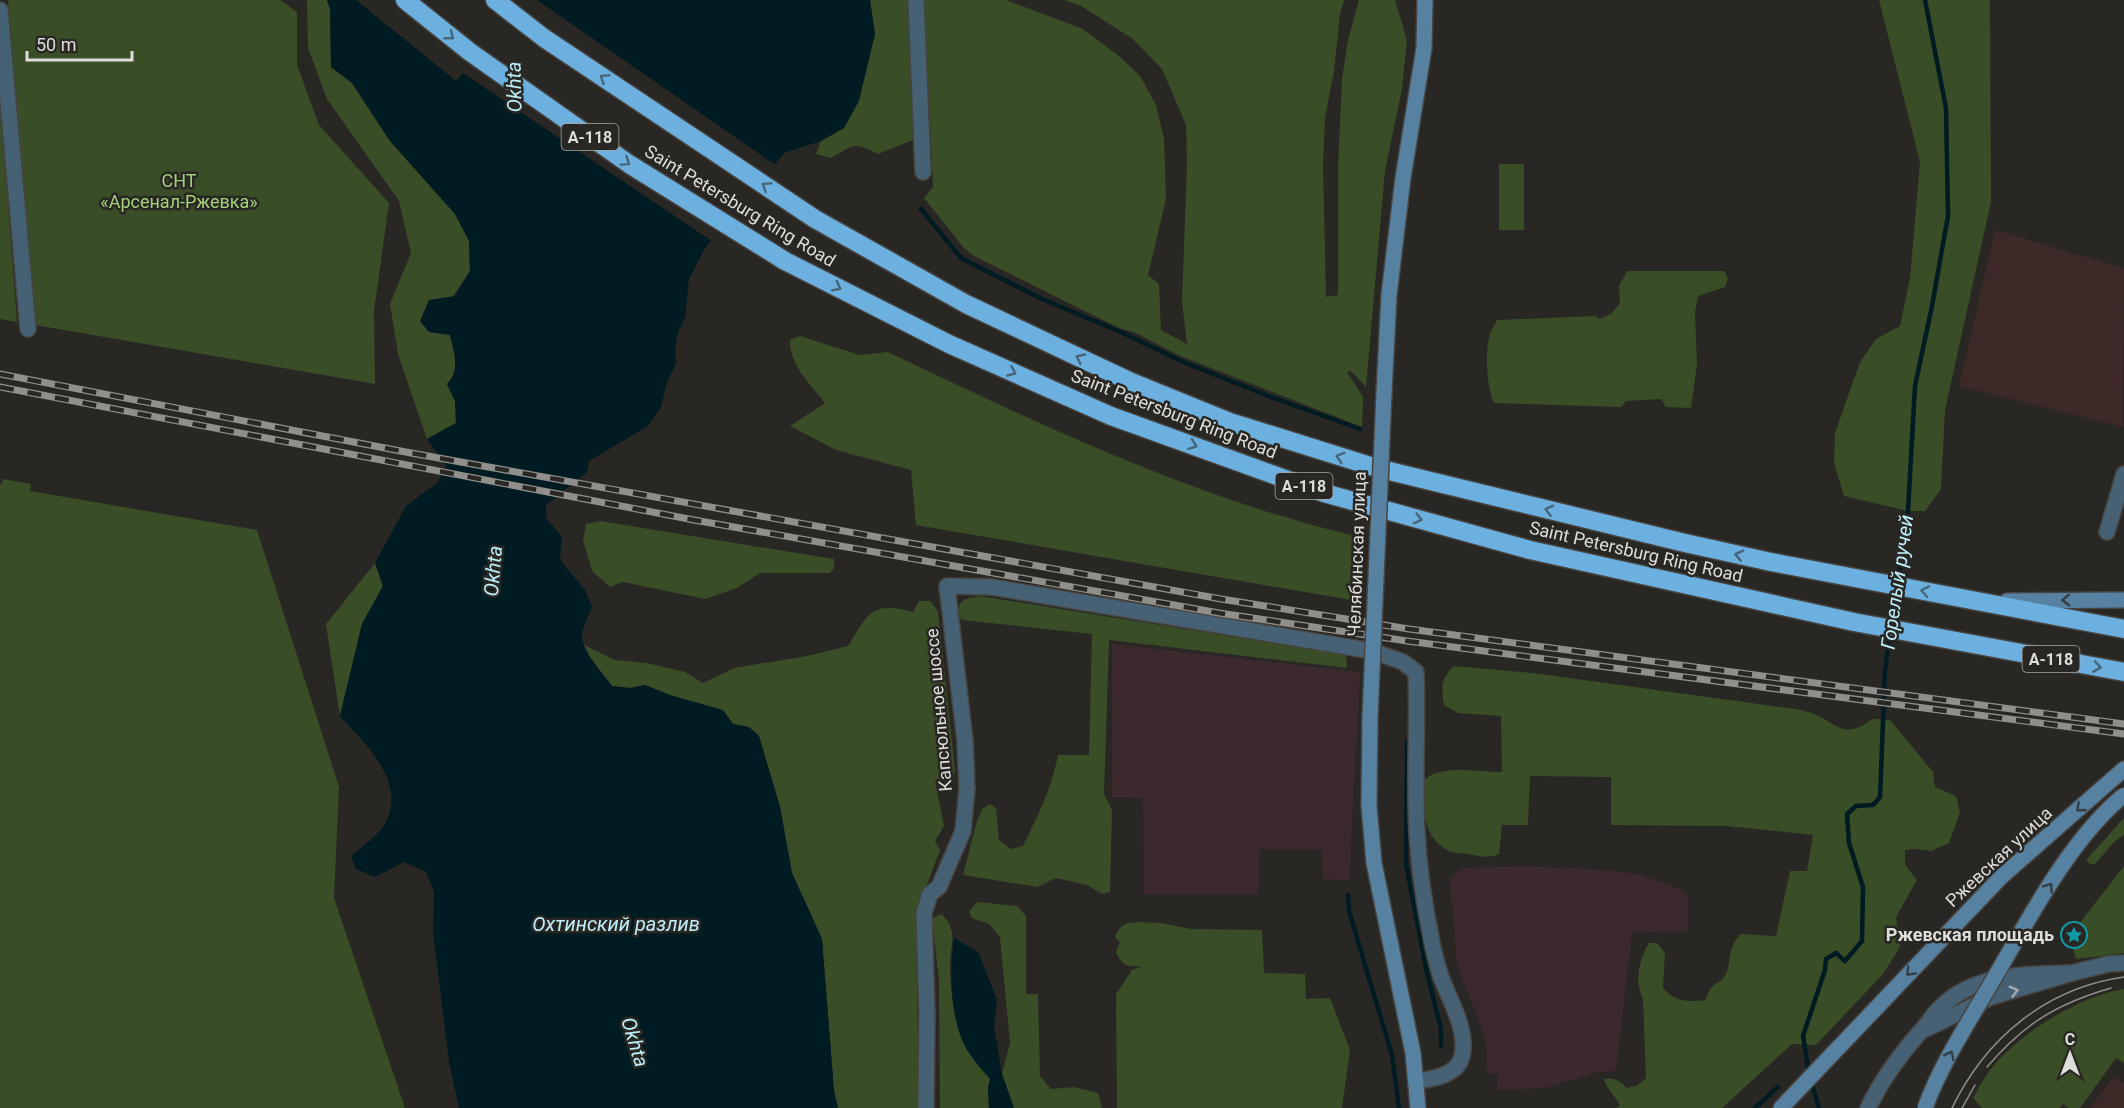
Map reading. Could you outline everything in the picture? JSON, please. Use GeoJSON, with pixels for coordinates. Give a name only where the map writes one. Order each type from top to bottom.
{"type":"FeatureCollection","features":[{"type":"Feature","properties":{"kind":"highway","name":"Saint Petersburg Ring Road"},"geometry":{"type":"LineString","coordinates":[[405,0],[470,52],[629,164],[785,261],[949,344],[1111,416],[1323,493],[1530,550],[1854,622],[2124,672]]}},
{"type":"Feature","properties":{"kind":"highway","name":"Saint Petersburg Ring Road"},"geometry":{"type":"LineString","coordinates":[[495,0],[544,38],[815,219],[966,304],[1129,381],[1230,422],[1377,468],[1685,543],[2124,628]]}},
{"type":"Feature","properties":{"kind":"street"},"geometry":{"type":"LineString","coordinates":[[916,0],[923,172]]}},
{"type":"Feature","properties":{"kind":"street","name":"Челябинская улица"},"geometry":{"type":"LineString","coordinates":[[1418,1108],[1413,1053],[1374,863],[1369,806],[1370,717],[1389,295],[1424,48],[1425,0]]}},
{"type":"Feature","properties":{"kind":"street"},"geometry":{"type":"LineString","coordinates":[[0,10],[28,328]]}},
{"type":"Feature","properties":{"kind":"street"},"geometry":{"type":"LineString","coordinates":[[2107,532],[2124,474]]}},
{"type":"Feature","properties":{"kind":"street","name":"Капсюльное шоссе"},"geometry":{"type":"LineString","coordinates":[[926,1108],[927,1015],[924,913],[930,894],[939,887],[963,831],[967,788],[965,741],[947,586],[992,587],[1372,651],[1403,662],[1416,672],[1417,830],[1420,864],[1433,948],[1462,1033],[1463,1047],[1462,1059],[1454,1068],[1434,1079],[1417,1081]]}},
{"type":"Feature","properties":{"kind":"street"},"geometry":{"type":"LineString","coordinates":[[1983,602],[2124,600]]}},
{"type":"Feature","properties":{"kind":"street","name":"Ржевская улица"},"geometry":{"type":"LineString","coordinates":[[1781,1108],[2001,877],[2124,769]]}},
{"type":"Feature","properties":{"kind":"street"},"geometry":{"type":"LineString","coordinates":[[1925,1108],[1955,1045],[2043,896],[2082,840],[2124,795]]}},
{"type":"Feature","properties":{"kind":"street"},"geometry":{"type":"LineString","coordinates":[[1868,1108],[1880,1082],[1922,1031],[1991,997],[2072,973],[2108,964],[2124,963]]}},
{"type":"Feature","properties":{"kind":"shaded area"},"geometry":{"type":"Polygon","coordinates":[[[1995,230],[2124,268],[2123,427],[1959,386],[1995,230]]]}},
{"type":"Feature","properties":{"kind":"shaded area"},"geometry":{"type":"Polygon","coordinates":[[[1112,644],[1360,672],[1349,880],[1323,879],[1322,850],[1260,849],[1259,894],[1144,894],[1143,798],[1112,797],[1112,644]]]}},
{"type":"Feature","properties":{"kind":"shaded area"},"geometry":{"type":"Polygon","coordinates":[[[1528,866],[1617,871],[1646,876],[1682,890],[1688,899],[1688,931],[1632,932],[1616,1071],[1598,1072],[1545,1088],[1498,1090],[1497,1074],[1487,1074],[1485,1036],[1457,965],[1450,880],[1456,872],[1464,868],[1528,866]]]}},
{"type":"Feature","properties":{"kind":"shaded area"},"geometry":{"type":"Polygon","coordinates":[[[2114,1076],[2124,1083],[2124,1108],[2090,1108],[2114,1076]]]}},
{"type":"Feature","properties":{"kind":"green space","name":"СНТ «Арсенал-Ржевка»"},"geometry":{"type":"Polygon","coordinates":[[[8,0],[280,0],[297,12],[297,65],[319,125],[389,203],[374,311],[375,384],[35,325],[8,0]]]}},
{"type":"Feature","properties":{"kind":"green space"},"geometry":{"type":"Polygon","coordinates":[[[307,0],[327,0],[330,9],[331,67],[352,83],[390,141],[455,214],[469,241],[470,271],[429,332],[450,335],[455,367],[447,384],[455,401],[456,423],[427,439],[398,354],[390,304],[411,253],[399,201],[327,99],[308,48],[307,0]]]}},
{"type":"Feature","properties":{"kind":"green space"},"geometry":{"type":"Polygon","coordinates":[[[870,0],[909,0],[913,140],[878,154],[864,147],[854,146],[831,158],[816,154],[821,141],[844,128],[875,35],[870,0]]]}},
{"type":"Feature","properties":{"kind":"green space"},"geometry":{"type":"Polygon","coordinates":[[[924,0],[1006,0],[1083,29],[1119,56],[1140,76],[1156,105],[1164,139],[1166,199],[1148,275],[1159,284],[1161,330],[1187,344],[1182,302],[1187,163],[1186,125],[1162,69],[1133,39],[1081,6],[1064,0],[1344,0],[1325,118],[1323,165],[1326,297],[1338,295],[1338,167],[1342,79],[1348,40],[1359,0],[1395,0],[1407,40],[1402,89],[1385,171],[1366,387],[1351,371],[1347,372],[1363,397],[1362,427],[1178,355],[974,256],[964,248],[924,198],[933,187],[924,0]]]}},
{"type":"Feature","properties":{"kind":"green space"},"geometry":{"type":"Polygon","coordinates":[[[1879,0],[1990,0],[1991,202],[1945,410],[1941,489],[1925,511],[1908,511],[1844,496],[1834,463],[1835,433],[1860,362],[1876,339],[1900,326],[1910,278],[1920,162],[1879,0]]]}},
{"type":"Feature","properties":{"kind":"green space"},"geometry":{"type":"Polygon","coordinates":[[[0,102],[16,307],[17,322],[0,319],[0,102]]]}},
{"type":"Feature","properties":{"kind":"green space"},"geometry":{"type":"Polygon","coordinates":[[[1499,164],[1524,164],[1524,230],[1499,230],[1499,164]]]}},
{"type":"Feature","properties":{"kind":"green space"},"geometry":{"type":"Polygon","coordinates":[[[1627,271],[1724,271],[1728,278],[1725,287],[1698,296],[1695,312],[1697,364],[1691,408],[1666,407],[1661,399],[1626,401],[1621,407],[1494,403],[1488,380],[1487,353],[1490,336],[1497,320],[1595,316],[1600,319],[1612,313],[1620,303],[1619,286],[1627,271]]]}},
{"type":"Feature","properties":{"kind":"green space"},"geometry":{"type":"Polygon","coordinates":[[[800,336],[860,355],[888,352],[1059,432],[1175,480],[1294,520],[1355,536],[1351,600],[916,525],[911,470],[836,450],[790,426],[825,403],[797,367],[793,358],[790,340],[800,336]]]}},
{"type":"Feature","properties":{"kind":"green space"},"geometry":{"type":"Polygon","coordinates":[[[3,479],[31,484],[30,491],[257,530],[339,787],[334,898],[405,1108],[0,1108],[0,484],[3,479]]]}},
{"type":"Feature","properties":{"kind":"green space"},"geometry":{"type":"Polygon","coordinates":[[[600,521],[834,559],[834,568],[830,573],[760,573],[737,588],[705,599],[623,582],[610,587],[592,571],[583,540],[586,524],[600,521]]]}},
{"type":"Feature","properties":{"kind":"green space"},"geometry":{"type":"Polygon","coordinates":[[[375,563],[383,586],[362,624],[340,716],[326,624],[375,563]]]}},
{"type":"Feature","properties":{"kind":"green space"},"geometry":{"type":"Polygon","coordinates":[[[980,596],[1346,655],[1347,668],[1109,640],[1104,794],[1112,810],[1110,892],[1102,894],[1087,885],[1056,878],[1037,887],[963,875],[982,809],[990,804],[996,808],[999,840],[1011,849],[1023,846],[1048,790],[1058,755],[1089,755],[1092,634],[962,620],[958,615],[961,602],[980,596]]]}},
{"type":"Feature","properties":{"kind":"green space"},"geometry":{"type":"Polygon","coordinates":[[[919,601],[930,601],[938,611],[955,770],[950,786],[942,788],[935,781],[944,826],[935,841],[940,850],[920,904],[916,927],[919,1108],[838,1108],[834,1091],[822,939],[792,873],[780,807],[759,736],[749,727],[733,724],[645,685],[630,688],[612,686],[590,657],[584,645],[615,660],[647,663],[685,672],[703,683],[734,668],[807,656],[848,646],[861,625],[873,612],[888,608],[913,612],[919,601]]]}},
{"type":"Feature","properties":{"kind":"green space"},"geometry":{"type":"Polygon","coordinates":[[[1454,666],[1533,673],[1803,710],[1848,730],[1855,729],[1872,719],[1890,720],[1933,772],[1935,787],[1956,796],[1960,812],[1949,843],[1931,851],[1905,850],[1905,865],[1917,880],[1896,917],[1900,947],[1883,974],[1816,1045],[1792,1044],[1722,1108],[1616,1108],[1620,1105],[1604,1079],[1617,1080],[1627,1088],[1636,1086],[1646,1078],[1643,999],[1638,978],[1640,963],[1649,943],[1657,943],[1665,953],[1663,988],[1672,996],[1682,1000],[1705,1000],[1712,987],[1726,973],[1733,946],[1741,934],[1776,936],[1790,871],[1807,871],[1813,835],[1727,826],[1611,825],[1611,777],[1530,776],[1528,825],[1502,825],[1499,854],[1484,857],[1449,851],[1440,845],[1429,830],[1424,811],[1423,781],[1440,772],[1461,770],[1502,772],[1501,716],[1458,713],[1444,705],[1443,684],[1454,666]]]}},
{"type":"Feature","properties":{"kind":"green space"},"geometry":{"type":"Polygon","coordinates":[[[2124,818],[2124,835],[2115,841],[2095,864],[2090,864],[2086,860],[2124,818]]]}},
{"type":"Feature","properties":{"kind":"green space"},"geometry":{"type":"Polygon","coordinates":[[[2124,866],[2124,953],[2076,959],[2071,943],[2075,929],[2124,866]]]}},
{"type":"Feature","properties":{"kind":"green space"},"geometry":{"type":"Polygon","coordinates":[[[977,902],[1017,906],[1026,916],[1026,994],[1038,994],[1040,1076],[1051,1089],[1074,1087],[1098,1093],[1102,1108],[1014,1108],[1002,1074],[1010,1043],[1000,937],[989,924],[972,918],[969,912],[977,902]]]}},
{"type":"Feature","properties":{"kind":"green space"},"geometry":{"type":"Polygon","coordinates":[[[942,914],[952,932],[950,978],[957,1023],[966,1046],[990,1079],[989,1108],[940,1108],[939,981],[932,918],[942,914]]]}},
{"type":"Feature","properties":{"kind":"green space"},"geometry":{"type":"Polygon","coordinates":[[[1138,922],[1161,923],[1191,929],[1262,930],[1264,973],[1305,974],[1306,999],[1330,998],[1350,1050],[1342,1108],[1117,1108],[1116,994],[1132,970],[1141,967],[1129,966],[1120,960],[1116,952],[1120,942],[1115,938],[1118,930],[1123,926],[1138,922]]]}},
{"type":"Feature","properties":{"kind":"green space"},"geometry":{"type":"Polygon","coordinates":[[[2124,989],[2124,1063],[2116,1058],[2080,1108],[2069,1108],[2063,1104],[2059,1108],[1982,1108],[1973,1098],[1999,1059],[2030,1032],[2067,1009],[2106,993],[2124,989]]]}},
{"type":"Feature","properties":{"kind":"water","name":"Охтинский разлив"},"geometry":{"type":"Polygon","coordinates":[[[327,0],[870,0],[875,34],[859,101],[844,128],[821,141],[784,153],[705,248],[689,279],[685,317],[678,333],[675,349],[676,363],[666,385],[661,407],[648,426],[589,461],[587,472],[546,505],[546,518],[562,537],[560,558],[585,590],[592,607],[582,632],[585,648],[612,686],[630,688],[645,685],[670,695],[723,710],[733,724],[749,727],[759,736],[780,807],[792,873],[822,939],[834,1091],[838,1108],[459,1108],[449,1062],[433,932],[434,892],[426,872],[404,862],[375,877],[356,869],[351,856],[374,837],[385,824],[391,808],[391,793],[387,779],[371,751],[340,716],[362,624],[383,586],[375,563],[406,506],[438,482],[446,466],[427,439],[456,423],[455,401],[447,384],[454,373],[454,354],[450,335],[429,332],[420,321],[429,300],[455,296],[470,271],[469,241],[455,214],[390,141],[352,83],[331,67],[330,9],[327,0]]]}},
{"type":"Feature","properties":{"kind":"water"},"geometry":{"type":"Polygon","coordinates":[[[954,938],[978,952],[997,1000],[994,1027],[1002,1074],[1014,1108],[989,1108],[990,1079],[971,1056],[958,1028],[952,997],[954,938]]]}},
{"type":"Feature","properties":{"kind":"pier"},"geometry":{"type":"Polygon","coordinates":[[[356,0],[537,0],[777,166],[713,242],[463,73],[456,81],[356,0]]]}},
{"type":"Feature","properties":{"kind":"waterway","name":"Горелый ручей"},"geometry":{"type":"LineString","coordinates":[[1898,582],[1908,511],[1915,386],[1948,216],[1946,108],[1925,0]]}},
{"type":"Feature","properties":{"kind":"waterway"},"geometry":{"type":"LineString","coordinates":[[921,209],[961,258],[1040,298],[1123,333],[1183,362],[1360,429]]}},
{"type":"Feature","properties":{"kind":"waterway","name":"Горелый ручей"},"geometry":{"type":"LineString","coordinates":[[1892,624],[1897,590]]}},
{"type":"Feature","properties":{"kind":"waterway","name":"Горелый ручей"},"geometry":{"type":"LineString","coordinates":[[1809,1073],[1803,1036],[1825,970],[1826,959],[1836,953],[1845,961],[1862,941],[1863,887],[1849,843],[1847,814],[1856,806],[1873,805],[1880,797],[1885,671],[1890,632]]}},
{"type":"Feature","properties":{"kind":"waterway"},"geometry":{"type":"LineString","coordinates":[[1407,742],[1406,864],[1427,973],[1441,1029],[1441,1046]]}},
{"type":"Feature","properties":{"kind":"waterway"},"geometry":{"type":"LineString","coordinates":[[1348,895],[1349,911],[1392,1055],[1399,1108]]}},
{"type":"Feature","properties":{"kind":"waterway","name":"Горелый ручей"},"geometry":{"type":"LineString","coordinates":[[1811,1081],[1819,1108]]}},
{"type":"Feature","properties":{"kind":"waterway"},"geometry":{"type":"LineString","coordinates":[[1755,1108],[1778,1087]]}},
{"type":"Feature","properties":{"kind":"tram line"},"geometry":{"type":"LineString","coordinates":[[1952,1108],[1982,1060],[2021,1020],[2069,992],[2124,977]]}},
{"type":"Feature","properties":{"kind":"tram line"},"geometry":{"type":"LineString","coordinates":[[1987,1067],[2014,1039],[2042,1017],[2074,1001],[2111,988]]}},
{"type":"Feature","properties":{"kind":"tram line"},"geometry":{"type":"LineString","coordinates":[[1962,1108],[1975,1085]]}},
{"type":"Feature","properties":{"kind":"railway"},"geometry":{"type":"LineString","coordinates":[[0,374],[411,453],[1221,599],[1409,629],[2124,724]]}},
{"type":"Feature","properties":{"kind":"railway"},"geometry":{"type":"LineString","coordinates":[[0,387],[694,520],[1219,613],[1407,641],[2124,734]]}},
{"type":"Feature","properties":{"kind":"place","name":"Ржевская площадь"},"geometry":{"type":"Point","coordinates":[2074,935]}},
{"type":"Feature","properties":{"kind":"water label","name":"Okhta"},"geometry":{"type":"Point","coordinates":[514,87]}},
{"type":"Feature","properties":{"kind":"water label","name":"Okhta"},"geometry":{"type":"Point","coordinates":[493,571]}},
{"type":"Feature","properties":{"kind":"water label","name":"Okhta"},"geometry":{"type":"Point","coordinates":[635,1042]}}]}
